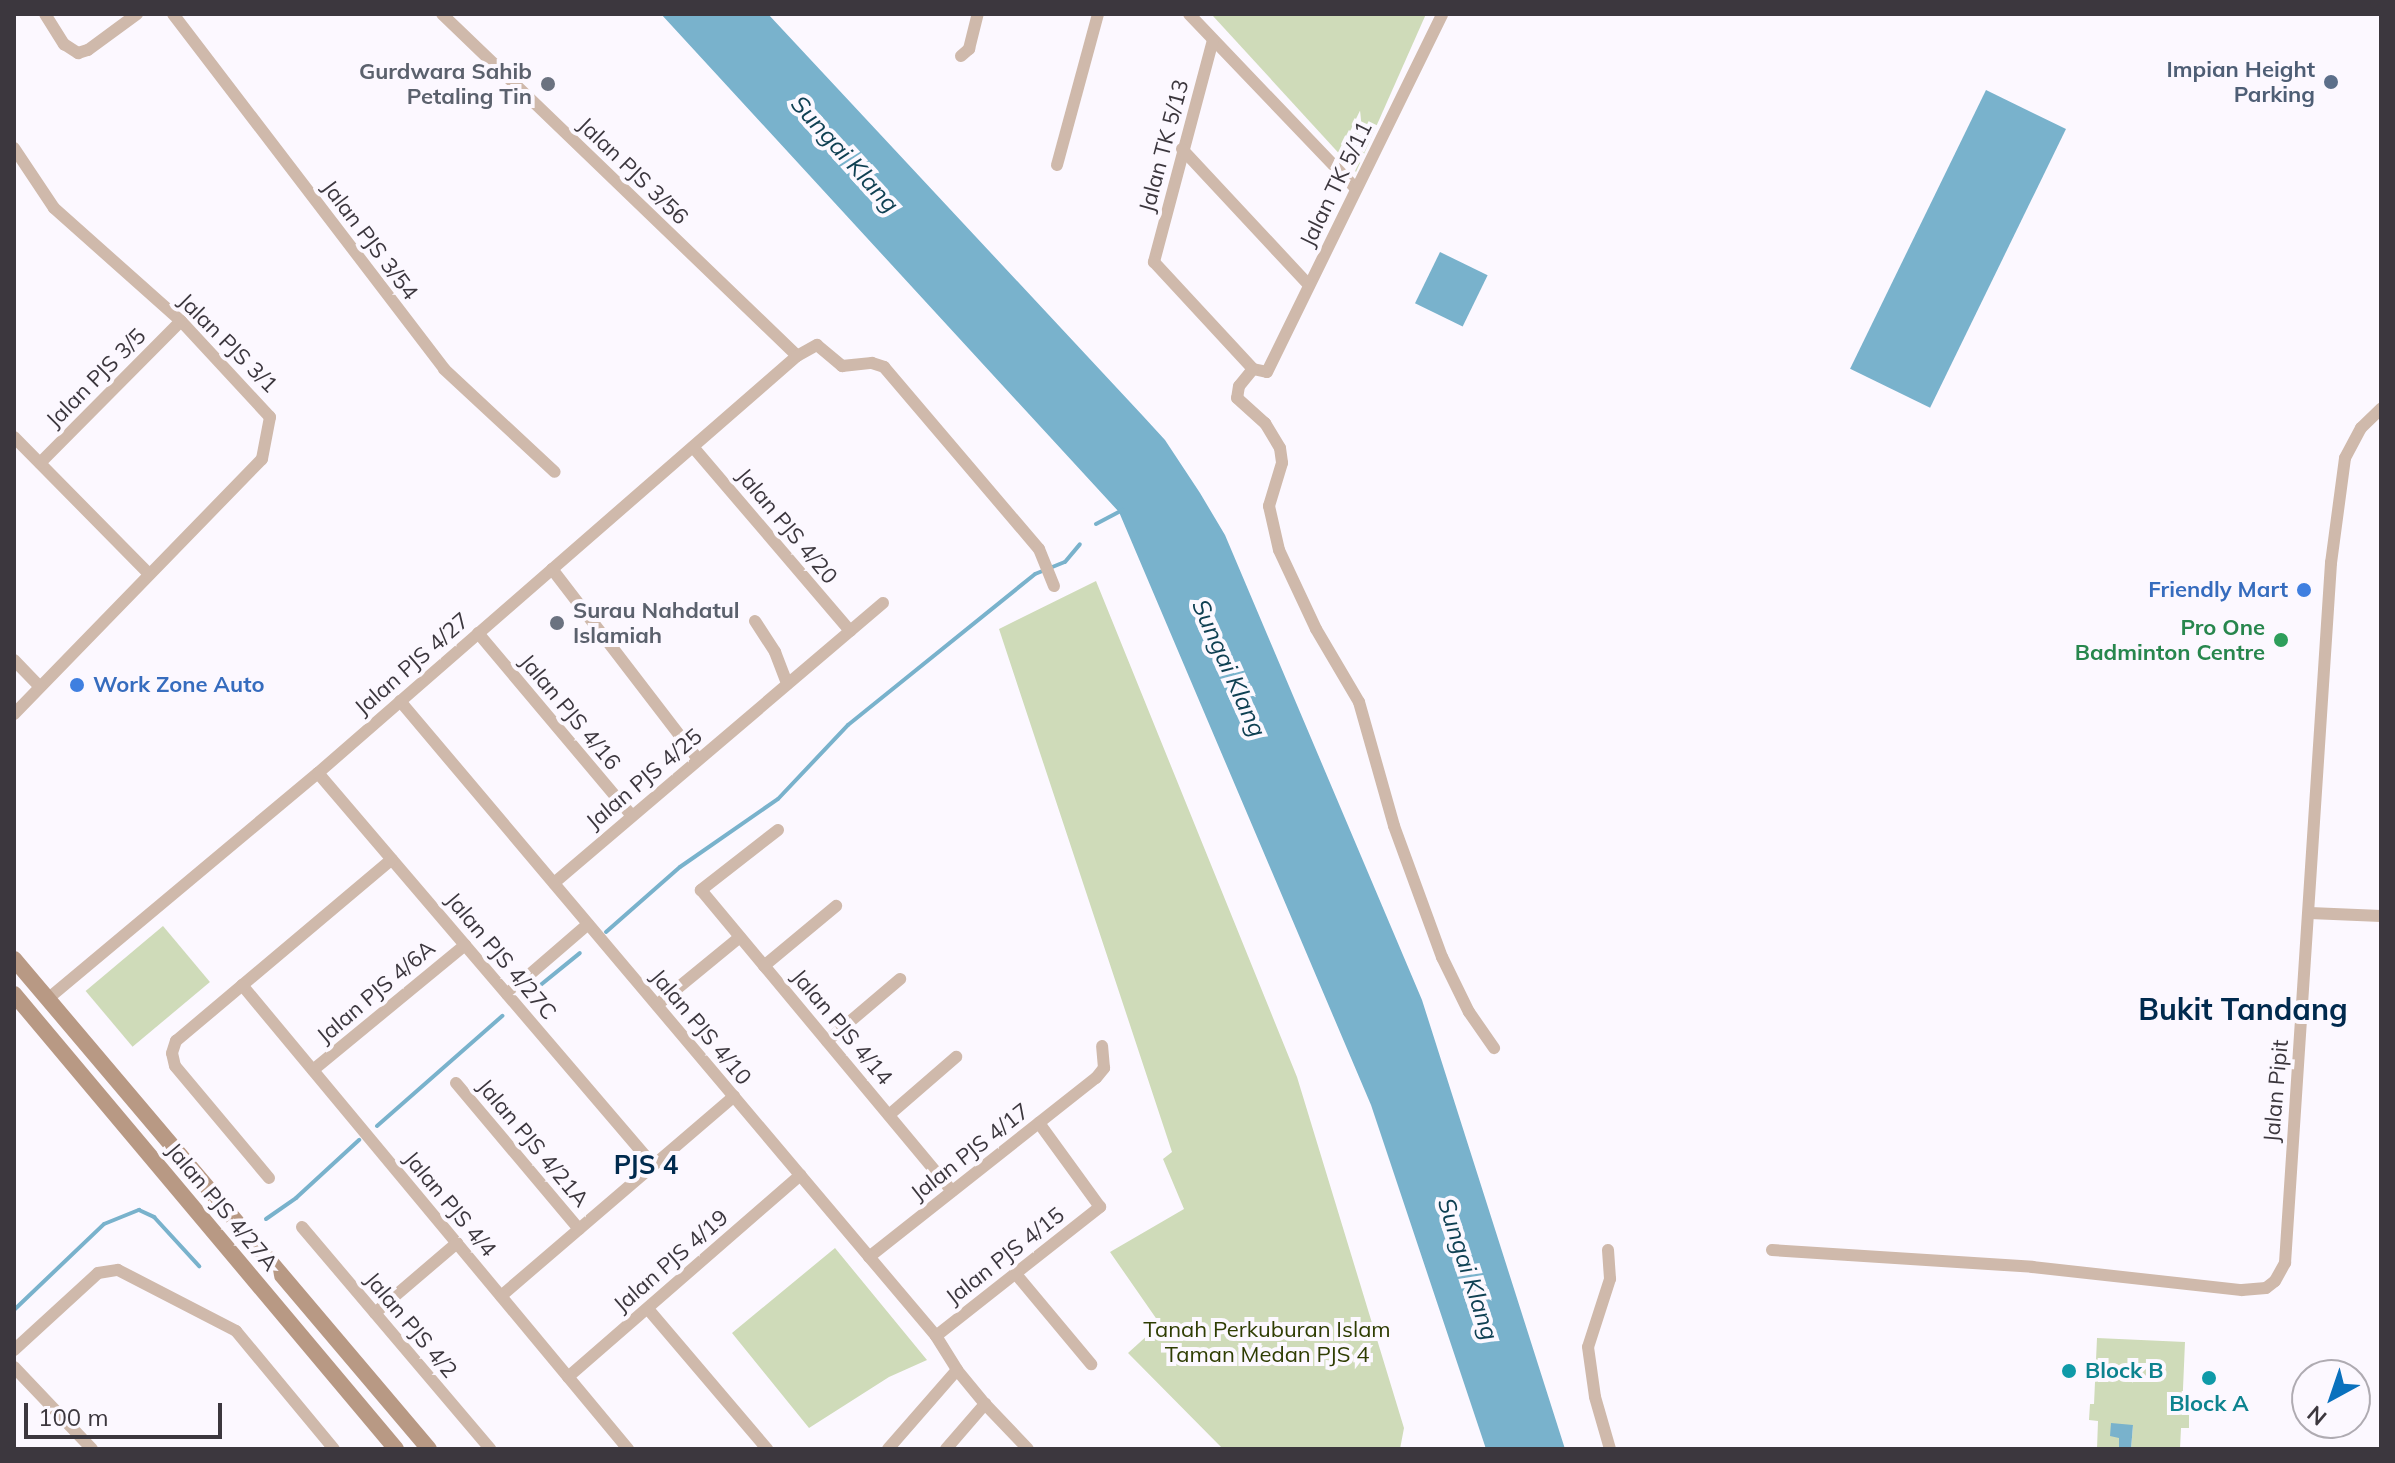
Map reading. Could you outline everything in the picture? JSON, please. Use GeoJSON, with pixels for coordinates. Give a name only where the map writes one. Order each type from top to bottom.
{"type":"FeatureCollection","features":[{"type":"Feature","properties":{"kind":"main road","name":"Jalan PJS 4/27A"},"geometry":{"type":"LineString","coordinates":[[14,959],[50,997],[429,1449]]}},
{"type":"Feature","properties":{"kind":"main road","name":"Jalan PJS 4/27A"},"geometry":{"type":"LineString","coordinates":[[14,994],[396,1449]]}},
{"type":"Feature","properties":{"kind":"main road"},"geometry":{"type":"LineString","coordinates":[[14,1016],[37,1021]]}},
{"type":"Feature","properties":{"kind":"main road"},"geometry":{"type":"LineString","coordinates":[[272,1300],[281,1306],[287,1304],[292,1284]]}},
{"type":"Feature","properties":{"kind":"main road"},"geometry":{"type":"LineString","coordinates":[[314,1351],[315,1334],[333,1333]]}},
{"type":"Feature","properties":{"kind":"street"},"geometry":{"type":"LineString","coordinates":[[45,14],[64,44],[78,53],[88,50],[137,14]]}},
{"type":"Feature","properties":{"kind":"street","name":"Jalan PJS 3/54"},"geometry":{"type":"LineString","coordinates":[[173,14],[444,369],[555,472]]}},
{"type":"Feature","properties":{"kind":"street","name":"Jalan PJS 3/56"},"geometry":{"type":"LineString","coordinates":[[442,14],[797,356]]}},
{"type":"Feature","properties":{"kind":"street"},"geometry":{"type":"LineString","coordinates":[[961,56],[969,49],[978,14]]}},
{"type":"Feature","properties":{"kind":"street"},"geometry":{"type":"LineString","coordinates":[[1057,165],[1098,14]]}},
{"type":"Feature","properties":{"kind":"street"},"geometry":{"type":"LineString","coordinates":[[1189,14],[1356,189]]}},
{"type":"Feature","properties":{"kind":"street","name":"Jalan TK 5/11"},"geometry":{"type":"LineString","coordinates":[[1253,369],[1267,372],[1442,14]]}},
{"type":"Feature","properties":{"kind":"street","name":"Jalan TK 5/13"},"geometry":{"type":"LineString","coordinates":[[1213,40],[1154,262],[1253,369]]}},
{"type":"Feature","properties":{"kind":"street","name":"Jalan PJS 3/1"},"geometry":{"type":"LineString","coordinates":[[14,148],[54,208],[181,321],[268,411],[266,451],[14,714]]}},
{"type":"Feature","properties":{"kind":"street"},"geometry":{"type":"LineString","coordinates":[[1182,149],[1309,285]]}},
{"type":"Feature","properties":{"kind":"street","name":"Jalan PJS 3/5"},"geometry":{"type":"LineString","coordinates":[[40,463],[181,321]]}},
{"type":"Feature","properties":{"kind":"street"},"geometry":{"type":"LineString","coordinates":[[797,356],[817,345],[842,366],[872,363],[884,367],[1039,549],[1054,586]]}},
{"type":"Feature","properties":{"kind":"street","name":"Jalan PJS 4/27"},"geometry":{"type":"LineString","coordinates":[[50,997],[318,773],[797,356]]}},
{"type":"Feature","properties":{"kind":"street"},"geometry":{"type":"LineString","coordinates":[[1253,369],[1239,386],[1237,398],[1265,423],[1280,448],[1280,477],[1269,506],[1279,550],[1316,629],[1359,702],[1394,826],[1442,957],[1469,1012],[1494,1048]]}},
{"type":"Feature","properties":{"kind":"street","name":"Jalan Pipit"},"geometry":{"type":"LineString","coordinates":[[1772,1250],[2032,1267],[2242,1290],[2266,1288],[2275,1281],[2285,1263],[2310,913],[2326,611],[2345,458],[2361,428],[2381,409]]}},
{"type":"Feature","properties":{"kind":"street"},"geometry":{"type":"LineString","coordinates":[[14,437],[149,574]]}},
{"type":"Feature","properties":{"kind":"street","name":"Jalan PJS 4/20"},"geometry":{"type":"LineString","coordinates":[[693,447],[850,631]]}},
{"type":"Feature","properties":{"kind":"street"},"geometry":{"type":"LineString","coordinates":[[552,569],[698,759]]}},
{"type":"Feature","properties":{"kind":"street"},"geometry":{"type":"LineString","coordinates":[[755,621],[775,652],[787,684],[883,603]]}},
{"type":"Feature","properties":{"kind":"street","name":"Jalan PJS 4/16"},"geometry":{"type":"LineString","coordinates":[[478,633],[632,816]]}},
{"type":"Feature","properties":{"kind":"street"},"geometry":{"type":"LineString","coordinates":[[14,660],[40,687]]}},
{"type":"Feature","properties":{"kind":"street","name":"Jalan PJS 4/25"},"geometry":{"type":"LineString","coordinates":[[554,883],[787,684]]}},
{"type":"Feature","properties":{"kind":"street","name":"Jalan PJS 4/10"},"geometry":{"type":"LineString","coordinates":[[400,701],[936,1336],[957,1370],[985,1404],[1028,1449]]}},
{"type":"Feature","properties":{"kind":"street","name":"Jalan PJS 4/27C"},"geometry":{"type":"LineString","coordinates":[[318,773],[653,1165]]}},
{"type":"Feature","properties":{"kind":"street","name":"Jalan PJS 4/14"},"geometry":{"type":"LineString","coordinates":[[778,830],[701,890],[952,1191]]}},
{"type":"Feature","properties":{"kind":"street"},"geometry":{"type":"LineString","coordinates":[[269,1178],[175,1066],[172,1053],[176,1041],[392,859]]}},
{"type":"Feature","properties":{"kind":"street"},"geometry":{"type":"LineString","coordinates":[[764,966],[836,906]]}},
{"type":"Feature","properties":{"kind":"street"},"geometry":{"type":"LineString","coordinates":[[2310,913],[2381,916]]}},
{"type":"Feature","properties":{"kind":"street"},"geometry":{"type":"LineString","coordinates":[[507,994],[588,924]]}},
{"type":"Feature","properties":{"kind":"street"},"geometry":{"type":"LineString","coordinates":[[657,1005],[740,937]]}},
{"type":"Feature","properties":{"kind":"street","name":"Jalan PJS 4/6A"},"geometry":{"type":"LineString","coordinates":[[313,1070],[465,945]]}},
{"type":"Feature","properties":{"kind":"street"},"geometry":{"type":"LineString","coordinates":[[827,1041],[900,979]]}},
{"type":"Feature","properties":{"kind":"street","name":"Jalan PJS 4/4"},"geometry":{"type":"LineString","coordinates":[[242,985],[628,1449]]}},
{"type":"Feature","properties":{"kind":"street","name":"Jalan PJS 4/17"},"geometry":{"type":"LineString","coordinates":[[869,1257],[1096,1078],[1104,1068],[1102,1046]]}},
{"type":"Feature","properties":{"kind":"street"},"geometry":{"type":"LineString","coordinates":[[889,1115],[956,1057]]}},
{"type":"Feature","properties":{"kind":"street","name":"Jalan PJS 4/21A"},"geometry":{"type":"LineString","coordinates":[[456,1083],[579,1229]]}},
{"type":"Feature","properties":{"kind":"street"},"geometry":{"type":"LineString","coordinates":[[501,1296],[734,1096]]}},
{"type":"Feature","properties":{"kind":"street","name":"Jalan PJS 4/15"},"geometry":{"type":"LineString","coordinates":[[936,1336],[1100,1207],[1039,1123]]}},
{"type":"Feature","properties":{"kind":"street","name":"Jalan PJS 4/19"},"geometry":{"type":"LineString","coordinates":[[568,1377],[800,1175]]}},
{"type":"Feature","properties":{"kind":"street","name":"Jalan PJS 4/2"},"geometry":{"type":"LineString","coordinates":[[302,1227],[490,1449]]}},
{"type":"Feature","properties":{"kind":"street"},"geometry":{"type":"LineString","coordinates":[[375,1313],[457,1243]]}},
{"type":"Feature","properties":{"kind":"street"},"geometry":{"type":"LineString","coordinates":[[1608,1250],[1610,1279],[1588,1347],[1595,1397],[1610,1449]]}},
{"type":"Feature","properties":{"kind":"street"},"geometry":{"type":"LineString","coordinates":[[14,1350],[98,1273],[118,1270],[236,1331],[334,1449]]}},
{"type":"Feature","properties":{"kind":"street"},"geometry":{"type":"LineString","coordinates":[[1015,1273],[1091,1364]]}},
{"type":"Feature","properties":{"kind":"street"},"geometry":{"type":"LineString","coordinates":[[648,1309],[767,1449]]}},
{"type":"Feature","properties":{"kind":"street"},"geometry":{"type":"LineString","coordinates":[[14,1367],[92,1449]]}},
{"type":"Feature","properties":{"kind":"street"},"geometry":{"type":"LineString","coordinates":[[888,1449],[957,1370]]}},
{"type":"Feature","properties":{"kind":"street"},"geometry":{"type":"LineString","coordinates":[[946,1449],[985,1404]]}},
{"type":"Feature","properties":{"kind":"green space"},"geometry":{"type":"Polygon","coordinates":[[[1426,14],[1356,172],[1213,16],[1426,14]]]}},
{"type":"Feature","properties":{"kind":"green space","name":"Tanah Perkuburan Islam Taman Medan PJS 4"},"geometry":{"type":"Polygon","coordinates":[[[1096,581],[1297,1077],[1404,1428],[1400,1449],[1223,1449],[1128,1353],[1160,1324],[1110,1252],[1184,1209],[1163,1159],[1172,1152],[999,629],[1096,581]]]}},
{"type":"Feature","properties":{"kind":"green space"},"geometry":{"type":"Polygon","coordinates":[[[163,926],[210,982],[133,1047],[86,991],[163,926]]]}},
{"type":"Feature","properties":{"kind":"green space"},"geometry":{"type":"Polygon","coordinates":[[[835,1248],[927,1360],[889,1377],[809,1428],[732,1333],[835,1248]]]}},
{"type":"Feature","properties":{"kind":"green space"},"geometry":{"type":"Polygon","coordinates":[[[2097,1338],[2185,1342],[2182,1412],[2189,1413],[2189,1428],[2181,1428],[2180,1449],[2131,1449],[2133,1425],[2120,1437],[2119,1449],[2097,1449],[2098,1421],[2089,1420],[2090,1404],[2094,1404],[2097,1338]]]}},
{"type":"Feature","properties":{"kind":"water","name":"Sungai Klang"},"geometry":{"type":"Polygon","coordinates":[[[661,14],[768,14],[1165,440],[1200,493],[1225,535],[1422,1000],[1565,1449],[1486,1449],[1371,1105],[1119,512],[661,14]]]}},
{"type":"Feature","properties":{"kind":"water"},"geometry":{"type":"Polygon","coordinates":[[[1986,90],[2066,129],[1930,408],[1850,369],[1986,90]]]}},
{"type":"Feature","properties":{"kind":"water"},"geometry":{"type":"Polygon","coordinates":[[[1440,252],[1488,275],[1463,326],[1415,303],[1440,252]]]}},
{"type":"Feature","properties":{"kind":"water"},"geometry":{"type":"Polygon","coordinates":[[[2111,1423],[2133,1425],[2131,1449],[2119,1449],[2119,1438],[2110,1436],[2111,1423]]]}},
{"type":"Feature","properties":{"kind":"waterway"},"geometry":{"type":"LineString","coordinates":[[1096,524],[1122,510]]}},
{"type":"Feature","properties":{"kind":"waterway"},"geometry":{"type":"LineString","coordinates":[[606,932],[680,867],[778,799],[848,725],[1035,574],[1065,562],[1080,544]]}},
{"type":"Feature","properties":{"kind":"waterway"},"geometry":{"type":"LineString","coordinates":[[527,996],[580,953]]}},
{"type":"Feature","properties":{"kind":"waterway"},"geometry":{"type":"LineString","coordinates":[[377,1126],[502,1016]]}},
{"type":"Feature","properties":{"kind":"waterway"},"geometry":{"type":"LineString","coordinates":[[266,1219],[296,1198],[359,1140]]}},
{"type":"Feature","properties":{"kind":"waterway"},"geometry":{"type":"LineString","coordinates":[[14,1310],[104,1224],[139,1210],[154,1217],[199,1266]]}},
{"type":"Feature","properties":{"kind":"place","name":"Impian Height Parking"},"geometry":{"type":"Point","coordinates":[2331,82]}},
{"type":"Feature","properties":{"kind":"place","name":"Gurdwara Sahib Petaling Tin"},"geometry":{"type":"Point","coordinates":[548,84]}},
{"type":"Feature","properties":{"kind":"place","name":"Friendly Mart"},"geometry":{"type":"Point","coordinates":[2304,590]}},
{"type":"Feature","properties":{"kind":"place","name":"Surau Nahdatul Islamiah"},"geometry":{"type":"Point","coordinates":[557,623]}},
{"type":"Feature","properties":{"kind":"place","name":"Pro One Badminton Centre"},"geometry":{"type":"Point","coordinates":[2281,640]}},
{"type":"Feature","properties":{"kind":"place","name":"Work Zone Auto"},"geometry":{"type":"Point","coordinates":[77,685]}},
{"type":"Feature","properties":{"kind":"place","name":"Block B"},"geometry":{"type":"Point","coordinates":[2069,1371]}},
{"type":"Feature","properties":{"kind":"place","name":"Block A"},"geometry":{"type":"Point","coordinates":[2209,1378]}},
{"type":"Feature","properties":{"kind":"district","name":"Bukit Tandang"},"geometry":{"type":"Point","coordinates":[2243,1009]}},
{"type":"Feature","properties":{"kind":"district","name":"PJS 4"},"geometry":{"type":"Point","coordinates":[646,1165]}}]}
